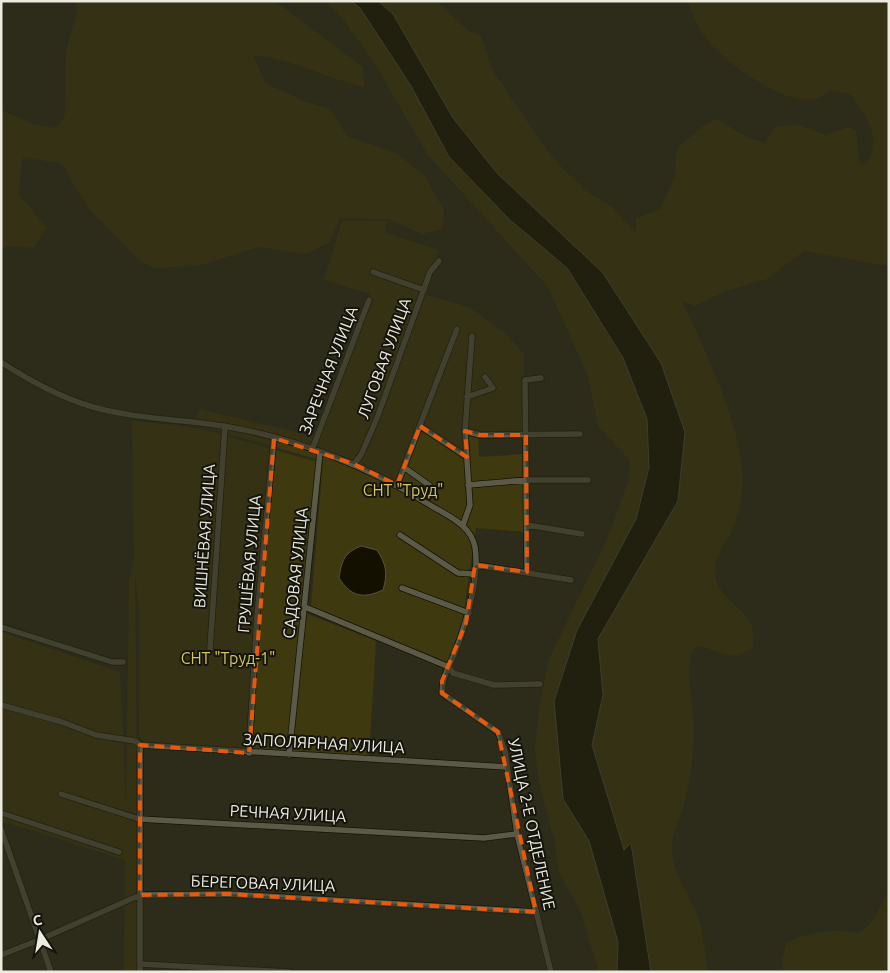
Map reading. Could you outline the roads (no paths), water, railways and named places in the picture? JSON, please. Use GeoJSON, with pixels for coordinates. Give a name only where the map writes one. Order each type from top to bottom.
{"type":"FeatureCollection","features":[{"type":"Feature","properties":{"kind":"street","name":"ЛУГОВАЯ УЛИЦА"},"geometry":{"type":"LineString","coordinates":[[354,464],[361,456],[377,418],[430,272],[440,261]]}},
{"type":"Feature","properties":{"kind":"street"},"geometry":{"type":"LineString","coordinates":[[373,272],[424,290]]}},
{"type":"Feature","properties":{"kind":"street","name":"ЗАРЕЧНАЯ УЛИЦА"},"geometry":{"type":"LineString","coordinates":[[312,450],[369,300]]}},
{"type":"Feature","properties":{"kind":"street"},"geometry":{"type":"LineString","coordinates":[[397,485],[457,330]]}},
{"type":"Feature","properties":{"kind":"street"},"geometry":{"type":"LineString","coordinates":[[463,525],[470,505],[466,431],[472,336]]}},
{"type":"Feature","properties":{"kind":"street"},"geometry":{"type":"LineString","coordinates":[[1,362],[38,386],[92,407],[128,415],[225,426],[274,438],[354,464],[397,485],[463,525],[472,537],[476,565],[570,580]]}},
{"type":"Feature","properties":{"kind":"street"},"geometry":{"type":"LineString","coordinates":[[467,397],[493,388],[485,377]]}},
{"type":"Feature","properties":{"kind":"street"},"geometry":{"type":"LineString","coordinates":[[528,572],[525,380],[541,378]]}},
{"type":"Feature","properties":{"kind":"street","name":"ВИШНЁВАЯ УЛИЦА"},"geometry":{"type":"LineString","coordinates":[[210,649],[225,426]]}},
{"type":"Feature","properties":{"kind":"street"},"geometry":{"type":"LineString","coordinates":[[420,426],[467,456]]}},
{"type":"Feature","properties":{"kind":"street"},"geometry":{"type":"LineString","coordinates":[[466,431],[480,435],[580,434]]}},
{"type":"Feature","properties":{"kind":"street","name":"ГРУШЁВАЯ УЛИЦА"},"geometry":{"type":"LineString","coordinates":[[249,753],[257,616],[274,438]]}},
{"type":"Feature","properties":{"kind":"street","name":"САДОВАЯ УЛИЦА"},"geometry":{"type":"LineString","coordinates":[[288,755],[306,607],[320,452]]}},
{"type":"Feature","properties":{"kind":"street"},"geometry":{"type":"LineString","coordinates":[[404,468],[429,485]]}},
{"type":"Feature","properties":{"kind":"street"},"geometry":{"type":"LineString","coordinates":[[468,485],[527,480],[588,480]]}},
{"type":"Feature","properties":{"kind":"street"},"geometry":{"type":"LineString","coordinates":[[527,525],[582,534]]}},
{"type":"Feature","properties":{"kind":"street"},"geometry":{"type":"LineString","coordinates":[[400,535],[458,573],[474,574]]}},
{"type":"Feature","properties":{"kind":"street","name":"УЛИЦА 2-Е ОТДЕЛЕНИЕ"},"geometry":{"type":"LineString","coordinates":[[476,565],[469,613],[442,681],[442,693],[498,732],[505,751],[517,834],[552,972]]}},
{"type":"Feature","properties":{"kind":"street"},"geometry":{"type":"LineString","coordinates":[[402,588],[469,613]]}},
{"type":"Feature","properties":{"kind":"street"},"geometry":{"type":"LineString","coordinates":[[306,607],[449,667],[453,674],[494,685],[540,684]]}},
{"type":"Feature","properties":{"kind":"street"},"geometry":{"type":"LineString","coordinates":[[1,627],[112,662],[123,662]]}},
{"type":"Feature","properties":{"kind":"street","name":"ЗАПОЛЯРНАЯ УЛИЦА"},"geometry":{"type":"LineString","coordinates":[[1,705],[62,722],[96,735],[135,741],[140,745],[507,767]]}},
{"type":"Feature","properties":{"kind":"street"},"geometry":{"type":"LineString","coordinates":[[140,745],[140,972]]}},
{"type":"Feature","properties":{"kind":"street","name":"РЕЧНАЯ УЛИЦА"},"geometry":{"type":"LineString","coordinates":[[61,794],[139,819],[484,838],[517,834]]}},
{"type":"Feature","properties":{"kind":"street"},"geometry":{"type":"LineString","coordinates":[[1,813],[119,852]]}},
{"type":"Feature","properties":{"kind":"street"},"geometry":{"type":"LineString","coordinates":[[1,830],[51,972]]}},
{"type":"Feature","properties":{"kind":"street","name":"БЕРЕГОВАЯ УЛИЦА"},"geometry":{"type":"LineString","coordinates":[[1,955],[140,895],[228,894],[536,912]]}},
{"type":"Feature","properties":{"kind":"street"},"geometry":{"type":"LineString","coordinates":[[140,964],[289,972]]}},
{"type":"Feature","properties":{"kind":"park label","name":"СНТ \"Труд\""},"geometry":{"type":"Point","coordinates":[403,490]}},
{"type":"Feature","properties":{"kind":"park label","name":"СНТ \"Труд-1\""},"geometry":{"type":"Point","coordinates":[228,658]}}]}
